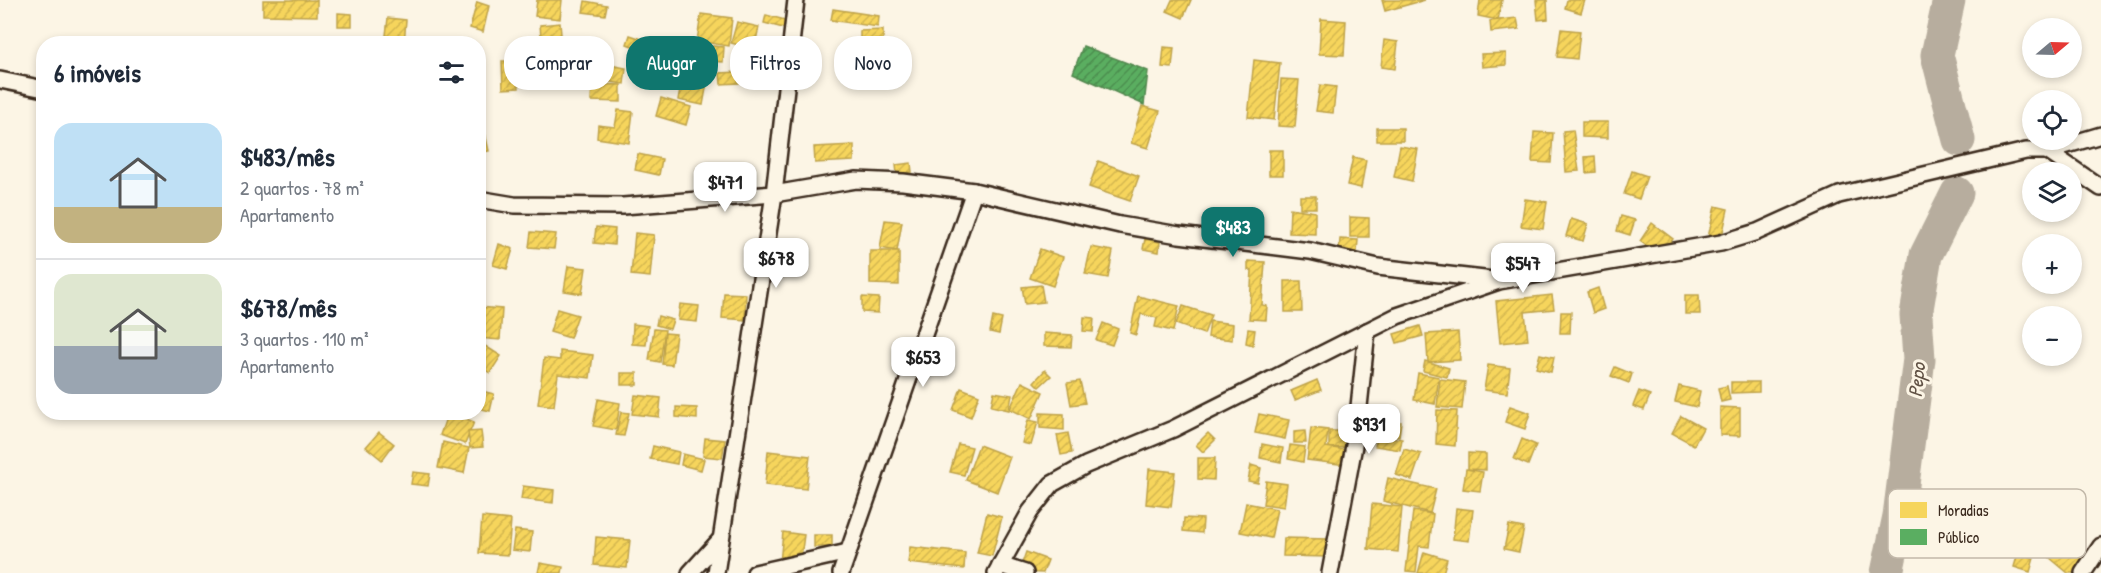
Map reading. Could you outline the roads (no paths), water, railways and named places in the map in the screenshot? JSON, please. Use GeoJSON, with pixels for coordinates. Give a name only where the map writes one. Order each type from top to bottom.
{"type":"FeatureCollection","features":[{"type":"Feature","properties":{"kind":"street"},"geometry":{"type":"LineString","coordinates":[[716,573],[774,194],[796,0]]}},
{"type":"Feature","properties":{"kind":"street"},"geometry":{"type":"LineString","coordinates":[[0,80],[36,87]]}},
{"type":"Feature","properties":{"kind":"street"},"geometry":{"type":"LineString","coordinates":[[1025,573],[998,569],[1030,512],[1052,484],[1086,465],[1173,429],[1397,316],[1499,281],[1721,243],[1757,232],[1839,195],[2003,156],[2046,151],[2101,135]]}},
{"type":"Feature","properties":{"kind":"street"},"geometry":{"type":"LineString","coordinates":[[2046,151],[2101,188]]}},
{"type":"Feature","properties":{"kind":"street"},"geometry":{"type":"LineString","coordinates":[[486,200],[514,205],[623,206],[774,194],[856,180],[974,191],[1120,225],[1310,251],[1378,267],[1499,281]]}},
{"type":"Feature","properties":{"kind":"street"},"geometry":{"type":"LineString","coordinates":[[841,573],[974,191]]}},
{"type":"Feature","properties":{"kind":"street"},"geometry":{"type":"LineString","coordinates":[[1330,573],[1356,435],[1367,331]]}},
{"type":"Feature","properties":{"kind":"street"},"geometry":{"type":"LineString","coordinates":[[690,573],[720,540]]}},
{"type":"Feature","properties":{"kind":"street"},"geometry":{"type":"LineString","coordinates":[[2083,573],[2101,546]]}},
{"type":"Feature","properties":{"kind":"street"},"geometry":{"type":"LineString","coordinates":[[755,573],[848,552]]}},
{"type":"Feature","properties":{"kind":"waterway","name":"Pepo"},"geometry":{"type":"LineString","coordinates":[[1949,0],[1937,55],[1959,140]]}},
{"type":"Feature","properties":{"kind":"waterway","name":"Pepo"},"geometry":{"type":"LineString","coordinates":[[1902,489],[1919,359],[1916,315],[1926,255],[1957,193]]}},
{"type":"Feature","properties":{"kind":"waterway","name":"Pepo"},"geometry":{"type":"LineString","coordinates":[[1887,573],[1890,558]]}}]}
